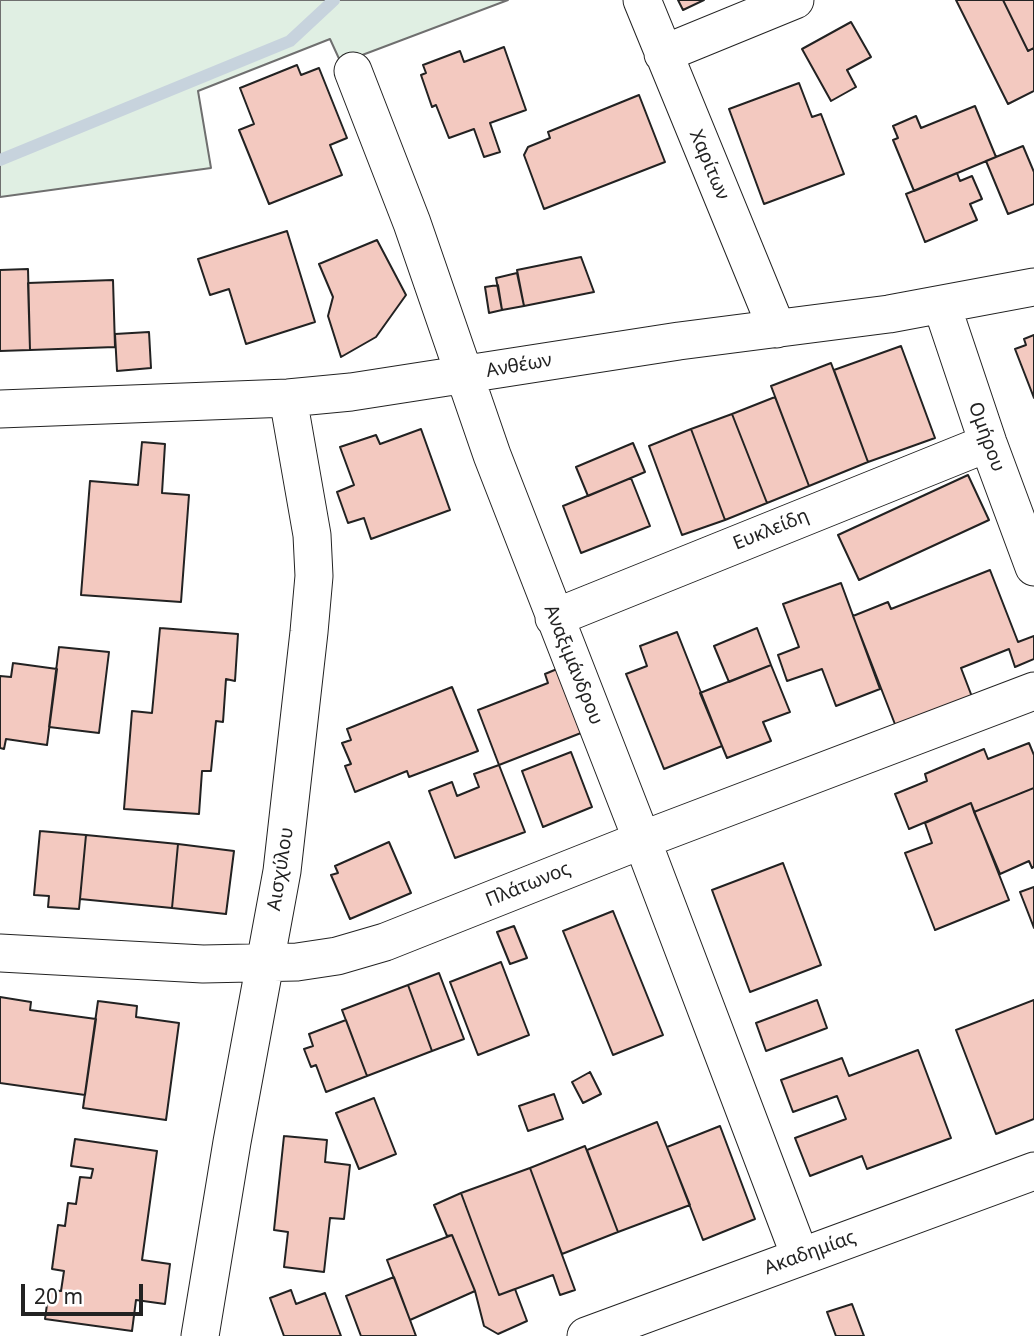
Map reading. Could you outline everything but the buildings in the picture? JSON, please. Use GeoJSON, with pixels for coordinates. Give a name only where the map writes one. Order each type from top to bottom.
{"type":"FeatureCollection","features":[{"type":"Feature","properties":{"kind":"street","name":"Χαρίτων"},"geometry":{"type":"LineString","coordinates":[[642,0],[777,329]]}},
{"type":"Feature","properties":{"kind":"street"},"geometry":{"type":"LineString","coordinates":[[663,54],[795,0]]}},
{"type":"Feature","properties":{"kind":"street","name":"Αναξιμάνδρου"},"geometry":{"type":"LineString","coordinates":[[353,71],[412,222],[492,455],[800,1256]]}},
{"type":"Feature","properties":{"kind":"street","name":"Ανθέων"},"geometry":{"type":"LineString","coordinates":[[0,409],[288,398],[351,392],[465,376],[577,356],[942,306],[1034,286]]}},
{"type":"Feature","properties":{"kind":"street","name":"Ομήρου"},"geometry":{"type":"LineString","coordinates":[[942,306],[988,443],[1034,567]]}},
{"type":"Feature","properties":{"kind":"street","name":"Αισχύλου"},"geometry":{"type":"LineString","coordinates":[[200,1336],[232,1142],[282,871],[313,576],[312,536],[288,398]]}},
{"type":"Feature","properties":{"kind":"street","name":"Ευκλείδη"},"geometry":{"type":"LineString","coordinates":[[554,618],[988,443]]}},
{"type":"Feature","properties":{"kind":"street","name":"Πλάτωνος"},"geometry":{"type":"LineString","coordinates":[[0,953],[190,964],[265,964],[337,956],[385,942],[642,840],[1034,691]]}},
{"type":"Feature","properties":{"kind":"street","name":"Ακαδημίας"},"geometry":{"type":"LineString","coordinates":[[586,1336],[1034,1171]]}},
{"type":"Feature","properties":{"kind":"green space"},"geometry":{"type":"Polygon","coordinates":[[[0,0],[508,0],[341,63],[330,39],[198,91],[211,168],[0,197],[0,0]]]}},
{"type":"Feature","properties":{"kind":"waterway"},"geometry":{"type":"LineString","coordinates":[[0,160],[290,41],[334,0]]}}]}
